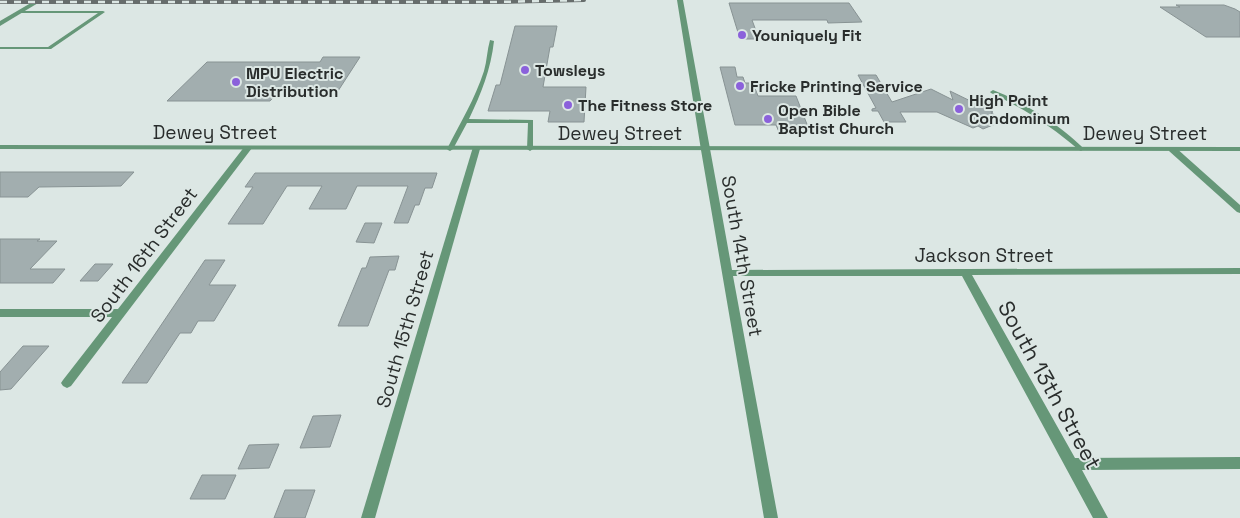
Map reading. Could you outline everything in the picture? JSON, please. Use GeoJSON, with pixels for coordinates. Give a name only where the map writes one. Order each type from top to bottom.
{"type":"FeatureCollection","features":[{"type":"Feature","properties":{"kind":"street"},"geometry":{"type":"LineString","coordinates":[[0,24],[40,0]]}},
{"type":"Feature","properties":{"kind":"street","name":"South 14th Street"},"geometry":{"type":"LineString","coordinates":[[680,0],[771,518]]}},
{"type":"Feature","properties":{"kind":"street","name":"Dewey Street"},"geometry":{"type":"LineString","coordinates":[[0,147],[476,150],[1240,150]]}},
{"type":"Feature","properties":{"kind":"street","name":"South 16th Street"},"geometry":{"type":"LineString","coordinates":[[67,383],[248,148]]}},
{"type":"Feature","properties":{"kind":"street","name":"South 15th Street"},"geometry":{"type":"LineString","coordinates":[[368,518],[476,150]]}},
{"type":"Feature","properties":{"kind":"street"},"geometry":{"type":"LineString","coordinates":[[1172,150],[1240,210]]}},
{"type":"Feature","properties":{"kind":"street","name":"Jackson Street"},"geometry":{"type":"LineString","coordinates":[[728,273],[1240,271]]}},
{"type":"Feature","properties":{"kind":"street","name":"South 13th Street"},"geometry":{"type":"LineString","coordinates":[[965,272],[1101,518]]}},
{"type":"Feature","properties":{"kind":"street"},"geometry":{"type":"LineString","coordinates":[[0,313],[122,313]]}},
{"type":"Feature","properties":{"kind":"street"},"geometry":{"type":"LineString","coordinates":[[1071,464],[1240,464]]}},
{"type":"Feature","properties":{"kind":"lane"},"geometry":{"type":"LineString","coordinates":[[0,48],[49,48],[103,12],[21,12]]}},
{"type":"Feature","properties":{"kind":"lane"},"geometry":{"type":"LineString","coordinates":[[450,149],[479,91],[490,62],[492,41]]}},
{"type":"Feature","properties":{"kind":"lane"},"geometry":{"type":"LineString","coordinates":[[993,92],[1023,106],[1052,125],[1081,150]]}},
{"type":"Feature","properties":{"kind":"lane"},"geometry":{"type":"LineString","coordinates":[[464,121],[531,121],[530,150]]}},
{"type":"Feature","properties":{"kind":"building"},"geometry":{"type":"Polygon","coordinates":[[[729,3],[849,3],[862,22],[828,23],[827,20],[752,20],[759,39],[740,39],[729,3]]]}},
{"type":"Feature","properties":{"kind":"building"},"geometry":{"type":"Polygon","coordinates":[[[1176,5],[1224,5],[1235,9],[1240,12],[1240,37],[1206,37],[1160,7],[1180,7],[1176,5]]]}},
{"type":"Feature","properties":{"kind":"building","name":"Towsleys"},"geometry":{"type":"Polygon","coordinates":[[[515,26],[557,26],[553,47],[550,47],[543,87],[586,87],[584,122],[548,122],[550,111],[488,111],[496,85],[500,85],[515,26]]]}},
{"type":"Feature","properties":{"kind":"building","name":"MPU Electric Distribution"},"geometry":{"type":"Polygon","coordinates":[[[323,57],[360,57],[338,91],[279,91],[270,101],[167,101],[207,62],[320,62],[323,57]]]}},
{"type":"Feature","properties":{"kind":"building","name":"Open Bible Baptist Church"},"geometry":{"type":"Polygon","coordinates":[[[720,67],[735,67],[737,77],[743,77],[745,83],[753,83],[758,96],[796,96],[810,132],[779,132],[776,125],[735,125],[720,67]]]}},
{"type":"Feature","properties":{"kind":"building"},"geometry":{"type":"Polygon","coordinates":[[[858,75],[876,75],[892,102],[931,89],[953,100],[950,91],[1005,120],[983,129],[978,126],[973,128],[937,112],[900,112],[906,122],[884,122],[878,111],[872,111],[872,109],[876,108],[858,75]]]}},
{"type":"Feature","properties":{"kind":"building"},"geometry":{"type":"Polygon","coordinates":[[[0,172],[134,172],[121,186],[39,187],[28,197],[0,197],[0,172]]]}},
{"type":"Feature","properties":{"kind":"building"},"geometry":{"type":"Polygon","coordinates":[[[255,173],[437,173],[432,188],[425,188],[419,205],[415,205],[408,223],[394,223],[408,186],[357,186],[346,209],[309,209],[322,186],[287,186],[263,224],[228,224],[253,187],[245,187],[255,173]]]}},
{"type":"Feature","properties":{"kind":"building"},"geometry":{"type":"Polygon","coordinates":[[[365,223],[382,223],[374,243],[356,242],[365,223]]]}},
{"type":"Feature","properties":{"kind":"building"},"geometry":{"type":"Polygon","coordinates":[[[0,239],[57,241],[30,269],[65,269],[53,283],[0,283],[0,239]]]}},
{"type":"Feature","properties":{"kind":"building"},"geometry":{"type":"Polygon","coordinates":[[[399,256],[395,270],[389,270],[368,326],[338,326],[362,268],[366,268],[370,257],[399,256]]]}},
{"type":"Feature","properties":{"kind":"building"},"geometry":{"type":"Polygon","coordinates":[[[205,260],[225,260],[209,285],[236,285],[214,321],[198,321],[191,333],[180,333],[147,383],[122,383],[205,260]]]}},
{"type":"Feature","properties":{"kind":"building"},"geometry":{"type":"Polygon","coordinates":[[[95,264],[113,264],[98,281],[80,281],[95,264]]]}},
{"type":"Feature","properties":{"kind":"building"},"geometry":{"type":"Polygon","coordinates":[[[23,346],[49,346],[11,389],[0,390],[0,372],[23,346]]]}},
{"type":"Feature","properties":{"kind":"building"},"geometry":{"type":"Polygon","coordinates":[[[341,415],[330,447],[300,448],[313,416],[341,415]]]}},
{"type":"Feature","properties":{"kind":"building"},"geometry":{"type":"Polygon","coordinates":[[[279,444],[269,468],[238,469],[249,445],[279,444]]]}},
{"type":"Feature","properties":{"kind":"building"},"geometry":{"type":"Polygon","coordinates":[[[202,475],[236,475],[225,499],[190,499],[202,475]]]}},
{"type":"Feature","properties":{"kind":"building"},"geometry":{"type":"Polygon","coordinates":[[[285,490],[315,490],[305,518],[274,518],[285,490]]]}},
{"type":"Feature","properties":{"kind":"railway"},"geometry":{"type":"LineString","coordinates":[[0,2],[495,2],[584,0]]}},
{"type":"Feature","properties":{"kind":"place","name":"Youniquely Fit"},"geometry":{"type":"Point","coordinates":[742,35]}},
{"type":"Feature","properties":{"kind":"place","name":"Towsleys"},"geometry":{"type":"Point","coordinates":[525,70]}},
{"type":"Feature","properties":{"kind":"place","name":"MPU Electric Distribution"},"geometry":{"type":"Point","coordinates":[236,82]}},
{"type":"Feature","properties":{"kind":"place","name":"Fricke Printing Service"},"geometry":{"type":"Point","coordinates":[740,86]}},
{"type":"Feature","properties":{"kind":"place","name":"The Fitness Store"},"geometry":{"type":"Point","coordinates":[568,105]}},
{"type":"Feature","properties":{"kind":"place","name":"High Point Condominum"},"geometry":{"type":"Point","coordinates":[959,109]}},
{"type":"Feature","properties":{"kind":"place","name":"Open Bible Baptist Church"},"geometry":{"type":"Point","coordinates":[768,119]}}]}
